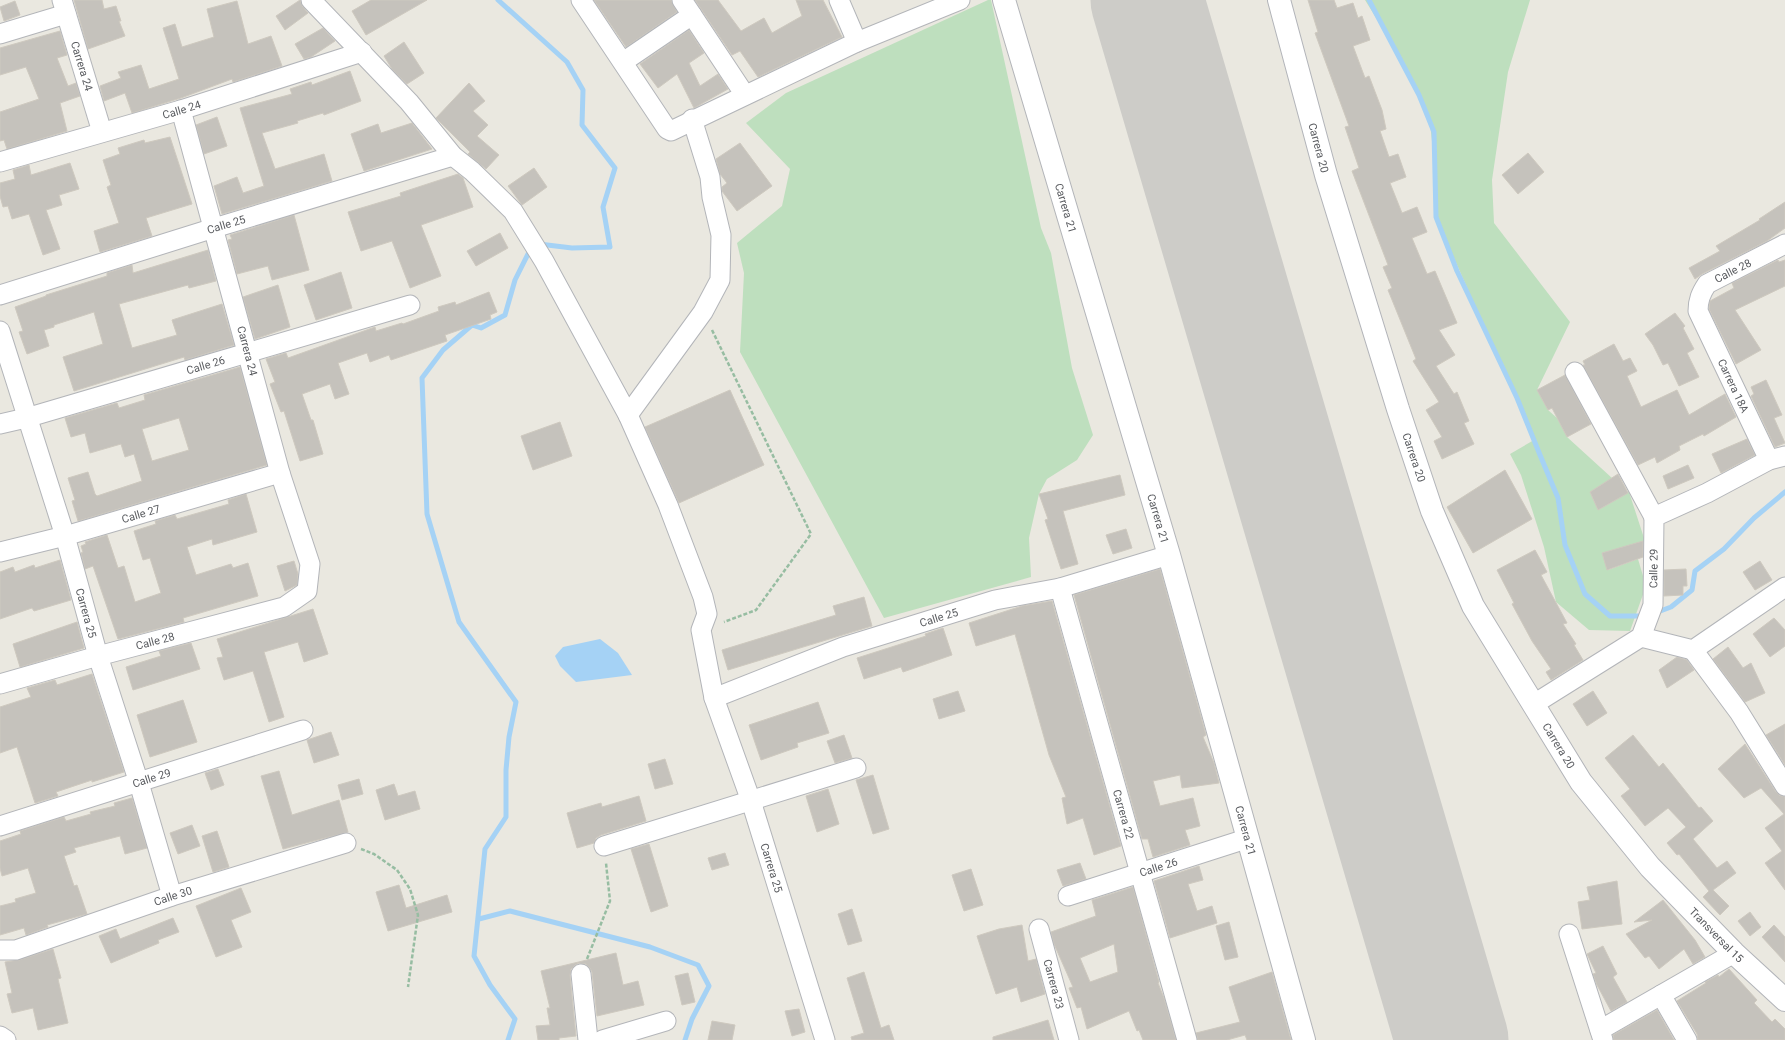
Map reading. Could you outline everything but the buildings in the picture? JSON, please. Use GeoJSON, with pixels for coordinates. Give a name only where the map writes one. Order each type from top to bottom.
{"type":"FeatureCollection","features":[{"type":"Feature","properties":{"kind":"main road","name":"Carrera 21"},"geometry":{"type":"LineString","coordinates":[[1004,0],[1168,555],[1249,838],[1304,1040]]}},
{"type":"Feature","properties":{"kind":"main road","name":"Carrera 20"},"geometry":{"type":"LineString","coordinates":[[1279,0],[1326,175],[1398,410],[1432,511],[1473,606],[1534,704],[1580,782],[1650,867]]}},
{"type":"Feature","properties":{"kind":"main road","name":"Transversal 15"},"geometry":{"type":"LineString","coordinates":[[1650,867],[1734,953],[1785,1000]]}},
{"type":"Feature","properties":{"kind":"street"},"geometry":{"type":"LineString","coordinates":[[311,0],[409,102],[452,156],[472,171],[513,211],[544,261],[628,415],[668,505],[707,614],[701,630]]}},
{"type":"Feature","properties":{"kind":"street"},"geometry":{"type":"LineString","coordinates":[[581,0],[667,129],[671,131],[692,119],[857,42],[960,0]]}},
{"type":"Feature","properties":{"kind":"street"},"geometry":{"type":"LineString","coordinates":[[839,0],[857,42]]}},
{"type":"Feature","properties":{"kind":"street"},"geometry":{"type":"LineString","coordinates":[[0,34],[64,7]]}},
{"type":"Feature","properties":{"kind":"street","name":"Carrera 24"},"geometry":{"type":"LineString","coordinates":[[64,7],[102,132]]}},
{"type":"Feature","properties":{"kind":"street"},"geometry":{"type":"LineString","coordinates":[[623,62],[687,7],[745,95]]}},
{"type":"Feature","properties":{"kind":"street","name":"Calle 24"},"geometry":{"type":"LineString","coordinates":[[0,162],[181,110],[362,52]]}},
{"type":"Feature","properties":{"kind":"street","name":"Carrera 24"},"geometry":{"type":"LineString","coordinates":[[181,110],[280,473],[310,564],[307,591]]}},
{"type":"Feature","properties":{"kind":"street"},"geometry":{"type":"LineString","coordinates":[[628,415],[702,312],[720,280],[721,235],[712,198],[710,177],[692,119]]}},
{"type":"Feature","properties":{"kind":"street","name":"Calle 25"},"geometry":{"type":"LineString","coordinates":[[0,295],[452,156]]}},
{"type":"Feature","properties":{"kind":"street","name":"Calle 28"},"geometry":{"type":"LineString","coordinates":[[1698,311],[1700,296],[1707,284],[1785,244]]}},
{"type":"Feature","properties":{"kind":"street","name":"Calle 26"},"geometry":{"type":"LineString","coordinates":[[0,424],[26,418],[410,305]]}},
{"type":"Feature","properties":{"kind":"street","name":"Carrera 18A"},"geometry":{"type":"LineString","coordinates":[[1698,311],[1777,458]]}},
{"type":"Feature","properties":{"kind":"street","name":"Carrera 25"},"geometry":{"type":"LineString","coordinates":[[0,331],[26,418],[65,536],[98,656],[139,783],[172,896]]}},
{"type":"Feature","properties":{"kind":"street"},"geometry":{"type":"LineString","coordinates":[[1575,372],[1654,517],[1707,493],[1777,458]]}},
{"type":"Feature","properties":{"kind":"street","name":"Calle 27"},"geometry":{"type":"LineString","coordinates":[[0,552],[65,536],[280,473]]}},
{"type":"Feature","properties":{"kind":"street","name":"Calle 29"},"geometry":{"type":"LineString","coordinates":[[1641,637],[1653,604],[1654,517]]}},
{"type":"Feature","properties":{"kind":"street","name":"Calle 25"},"geometry":{"type":"LineString","coordinates":[[714,698],[843,647],[995,600],[1060,588],[1168,555]]}},
{"type":"Feature","properties":{"kind":"street"},"geometry":{"type":"LineString","coordinates":[[1693,650],[1785,587]]}},
{"type":"Feature","properties":{"kind":"street","name":"Carrera 22"},"geometry":{"type":"LineString","coordinates":[[1060,588],[1187,1040]]}},
{"type":"Feature","properties":{"kind":"street","name":"Calle 28"},"geometry":{"type":"LineString","coordinates":[[0,684],[98,656],[284,607],[307,591]]}},
{"type":"Feature","properties":{"kind":"street","name":"Carrera 25"},"geometry":{"type":"LineString","coordinates":[[701,630],[714,698],[751,801],[825,1040]]}},
{"type":"Feature","properties":{"kind":"street"},"geometry":{"type":"LineString","coordinates":[[1534,704],[1641,637],[1693,650],[1739,712],[1784,783]]}},
{"type":"Feature","properties":{"kind":"street","name":"Calle 29"},"geometry":{"type":"LineString","coordinates":[[0,826],[302,730]]}},
{"type":"Feature","properties":{"kind":"street"},"geometry":{"type":"LineString","coordinates":[[604,846],[856,768]]}},
{"type":"Feature","properties":{"kind":"street","name":"Calle 26"},"geometry":{"type":"LineString","coordinates":[[1068,896],[1249,838]]}},
{"type":"Feature","properties":{"kind":"street","name":"Calle 30"},"geometry":{"type":"LineString","coordinates":[[0,950],[16,950],[172,896],[346,843]]}},
{"type":"Feature","properties":{"kind":"street","name":"Carrera 23"},"geometry":{"type":"LineString","coordinates":[[1039,929],[1069,1040]]}},
{"type":"Feature","properties":{"kind":"street"},"geometry":{"type":"LineString","coordinates":[[1569,934],[1601,1035],[1661,995],[1734,953]]}},
{"type":"Feature","properties":{"kind":"street"},"geometry":{"type":"LineString","coordinates":[[581,974],[588,1040]]}},
{"type":"Feature","properties":{"kind":"street"},"geometry":{"type":"LineString","coordinates":[[1661,995],[1687,1040]]}},
{"type":"Feature","properties":{"kind":"street"},"geometry":{"type":"LineString","coordinates":[[602,1040],[666,1021]]}},
{"type":"Feature","properties":{"kind":"street"},"geometry":{"type":"LineString","coordinates":[[0,1036],[6,1040]]}},
{"type":"Feature","properties":{"kind":"path"},"geometry":{"type":"LineString","coordinates":[[701,630],[756,610],[811,534],[702,312]]}},
{"type":"Feature","properties":{"kind":"path"},"geometry":{"type":"LineString","coordinates":[[346,843],[374,854],[397,870],[410,889],[418,914],[408,987]]}},
{"type":"Feature","properties":{"kind":"path"},"geometry":{"type":"LineString","coordinates":[[581,974],[610,901],[604,846]]}},
{"type":"Feature","properties":{"kind":"green space"},"geometry":{"type":"Polygon","coordinates":[[[988,0],[991,0],[1041,228],[1051,253],[1072,368],[1093,435],[1077,460],[1047,479],[1039,494],[1029,538],[1031,577],[884,618],[740,352],[744,273],[737,243],[782,206],[790,169],[746,123],[786,93],[988,0]]]}},
{"type":"Feature","properties":{"kind":"green space"},"geometry":{"type":"Polygon","coordinates":[[[1365,0],[1530,0],[1508,72],[1492,180],[1494,223],[1570,322],[1537,390],[1548,410],[1557,418],[1567,437],[1612,478],[1590,492],[1598,510],[1629,492],[1645,541],[1602,553],[1608,570],[1638,559],[1646,586],[1630,631],[1589,630],[1556,602],[1544,547],[1521,475],[1510,454],[1534,440],[1436,217],[1435,169],[1430,123],[1396,50],[1365,0]]]}},
{"type":"Feature","properties":{"kind":"water"},"geometry":{"type":"Polygon","coordinates":[[[600,639],[618,653],[632,675],[576,682],[560,666],[555,656],[563,647],[600,639]]]}},
{"type":"Feature","properties":{"kind":"waterway"},"geometry":{"type":"LineString","coordinates":[[498,0],[567,62],[583,90],[582,125],[615,168],[603,207],[610,247],[572,248],[539,244]]}},
{"type":"Feature","properties":{"kind":"waterway"},"geometry":{"type":"LineString","coordinates":[[1369,0],[1419,95],[1434,132],[1436,217],[1457,271],[1517,398],[1558,498],[1565,545],[1585,594],[1610,616],[1644,616]]}},
{"type":"Feature","properties":{"kind":"waterway"},"geometry":{"type":"LineString","coordinates":[[508,1040],[515,1019],[490,985],[474,956],[485,849],[506,817],[506,770],[509,737],[516,702],[459,622],[427,514],[422,378],[443,350],[472,325],[481,328],[505,315],[515,280],[531,248]]}},
{"type":"Feature","properties":{"kind":"waterway"},"geometry":{"type":"LineString","coordinates":[[1655,613],[1671,607],[1692,590],[1695,571],[1724,549],[1754,518],[1785,492]]}},
{"type":"Feature","properties":{"kind":"waterway"},"geometry":{"type":"LineString","coordinates":[[479,919],[510,911],[650,947],[698,965],[709,986],[692,1019],[685,1040]]}},
{"type":"Feature","properties":{"kind":"runway"},"geometry":{"type":"LineString","coordinates":[[1147,0],[1452,1040]]}}]}
